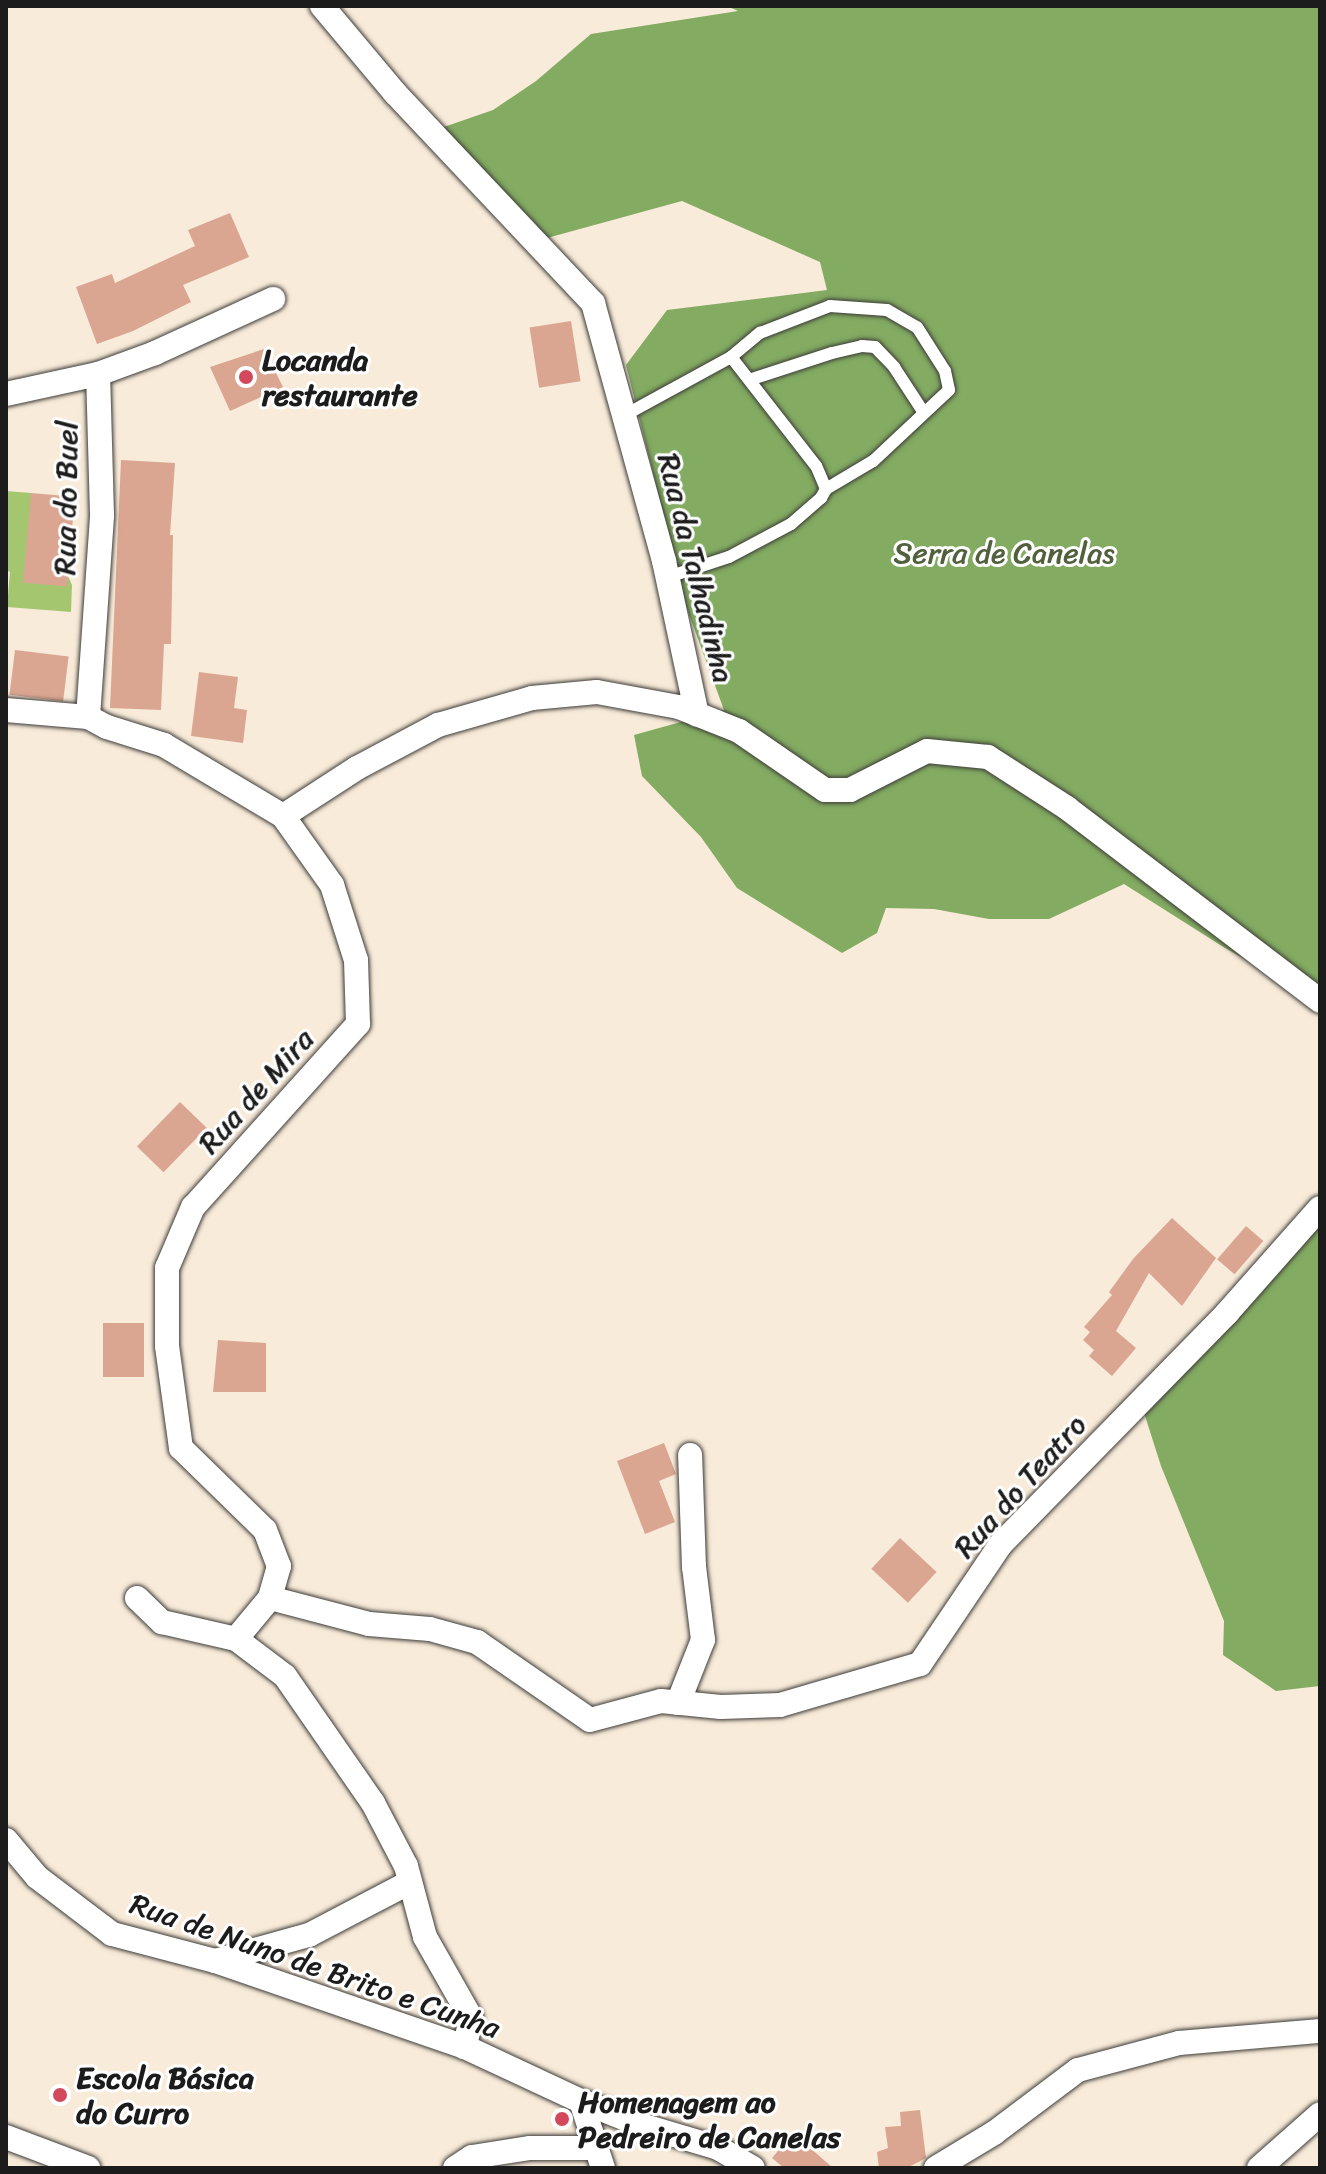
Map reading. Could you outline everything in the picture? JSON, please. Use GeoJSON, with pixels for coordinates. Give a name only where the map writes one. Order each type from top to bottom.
{"type":"FeatureCollection","features":[{"type":"Feature","properties":{"kind":"street","name":"Rua da Talhadinha"},"geometry":{"type":"LineString","coordinates":[[322,6],[395,93],[593,303],[668,577],[697,715],[739,731],[825,790],[850,790],[927,751],[988,757],[1067,808],[1320,1001]]}},
{"type":"Feature","properties":{"kind":"street"},"geometry":{"type":"LineString","coordinates":[[98,374],[155,353],[273,299]]}},
{"type":"Feature","properties":{"kind":"street","name":"Rua do Buel"},"geometry":{"type":"LineString","coordinates":[[6,394],[98,374],[102,515],[88,717]]}},
{"type":"Feature","properties":{"kind":"street"},"geometry":{"type":"LineString","coordinates":[[283,816],[357,768],[438,725],[532,698],[597,692],[679,707],[697,715]]}},
{"type":"Feature","properties":{"kind":"street","name":"Rua de Mira"},"geometry":{"type":"LineString","coordinates":[[6,710],[88,717],[107,727],[164,745],[283,816],[332,885],[356,960],[358,1024],[193,1207],[167,1268],[167,1346],[181,1448],[265,1530],[279,1566],[270,1598]]}},
{"type":"Feature","properties":{"kind":"street","name":"Rua do Teatro"},"geometry":{"type":"LineString","coordinates":[[270,1598],[369,1624],[430,1629],[477,1642],[590,1720],[661,1701],[721,1707],[780,1705],[920,1664],[1001,1544],[1227,1313],[1320,1208]]}},
{"type":"Feature","properties":{"kind":"street"},"geometry":{"type":"LineString","coordinates":[[678,1703],[703,1640],[694,1567],[690,1455]]}},
{"type":"Feature","properties":{"kind":"street"},"geometry":{"type":"LineString","coordinates":[[137,1598],[162,1622],[236,1639],[285,1676],[373,1803],[406,1866],[425,1937],[471,2018],[465,2047]]}},
{"type":"Feature","properties":{"kind":"street"},"geometry":{"type":"LineString","coordinates":[[236,1639],[270,1598]]}},
{"type":"Feature","properties":{"kind":"street","name":"Rua de Nuno de Brito e Cunha"},"geometry":{"type":"LineString","coordinates":[[6,1840],[37,1877],[112,1934],[215,1961],[465,2047],[641,2125],[718,2148],[745,2166]]}},
{"type":"Feature","properties":{"kind":"street"},"geometry":{"type":"LineString","coordinates":[[215,1961],[309,1935],[410,1882]]}},
{"type":"Feature","properties":{"kind":"street"},"geometry":{"type":"LineString","coordinates":[[936,2168],[994,2133],[1078,2070],[1179,2043],[1320,2031]]}},
{"type":"Feature","properties":{"kind":"street"},"geometry":{"type":"LineString","coordinates":[[455,2168],[472,2157],[530,2148],[599,2158],[581,2101]]}},
{"type":"Feature","properties":{"kind":"street"},"geometry":{"type":"LineString","coordinates":[[1259,2168],[1320,2114]]}},
{"type":"Feature","properties":{"kind":"street"},"geometry":{"type":"LineString","coordinates":[[6,2137],[88,2168]]}},
{"type":"Feature","properties":{"kind":"lane"},"geometry":{"type":"LineString","coordinates":[[625,415],[731,357],[760,333],[830,306],[887,310],[917,327],[945,371],[949,390],[873,461],[826,489],[821,498],[791,524],[729,557],[668,577]]}},
{"type":"Feature","properties":{"kind":"lane"},"geometry":{"type":"LineString","coordinates":[[752,379],[832,353],[862,346],[875,347],[894,367],[924,413]]}},
{"type":"Feature","properties":{"kind":"lane"},"geometry":{"type":"LineString","coordinates":[[731,357],[752,379],[816,466],[826,489]]}},
{"type":"Feature","properties":{"kind":"green space","name":"Serra de Canelas"},"geometry":{"type":"Polygon","coordinates":[[[727,6],[1320,6],[1320,1001],[1225,948],[1124,884],[1049,919],[989,919],[934,909],[886,908],[877,933],[842,953],[737,888],[701,837],[642,776],[634,735],[724,710],[687,609],[626,365],[667,310],[827,290],[820,262],[682,201],[547,238],[441,128],[493,110],[536,81],[591,34],[738,11],[727,6]]]}},
{"type":"Feature","properties":{"kind":"green space"},"geometry":{"type":"Polygon","coordinates":[[[6,491],[31,493],[72,585],[71,612],[7,607],[10,572],[6,570],[6,491]]]}},
{"type":"Feature","properties":{"kind":"green space"},"geometry":{"type":"Polygon","coordinates":[[[1320,1206],[1320,1686],[1276,1691],[1223,1655],[1224,1621],[1161,1466],[1139,1397],[1320,1206]]]}},
{"type":"Feature","properties":{"kind":"building"},"geometry":{"type":"Polygon","coordinates":[[[230,213],[249,257],[183,285],[191,302],[133,331],[97,344],[76,287],[112,274],[115,283],[195,246],[188,230],[230,213]]]}},
{"type":"Feature","properties":{"kind":"building"},"geometry":{"type":"Polygon","coordinates":[[[571,321],[581,381],[539,388],[530,328],[571,321]]]}},
{"type":"Feature","properties":{"kind":"building","name":"Locanda restaurante"},"geometry":{"type":"Polygon","coordinates":[[[264,349],[283,387],[230,411],[210,367],[264,349]]]}},
{"type":"Feature","properties":{"kind":"building"},"geometry":{"type":"Polygon","coordinates":[[[121,460],[175,463],[170,535],[173,535],[171,644],[164,644],[161,710],[110,708],[121,460]]]}},
{"type":"Feature","properties":{"kind":"building"},"geometry":{"type":"Polygon","coordinates":[[[31,493],[75,497],[67,586],[23,583],[31,493]]]}},
{"type":"Feature","properties":{"kind":"building"},"geometry":{"type":"Polygon","coordinates":[[[15,650],[69,657],[63,701],[10,695],[15,650]]]}},
{"type":"Feature","properties":{"kind":"building"},"geometry":{"type":"Polygon","coordinates":[[[199,672],[238,677],[234,708],[247,710],[243,743],[191,736],[199,672]]]}},
{"type":"Feature","properties":{"kind":"building"},"geometry":{"type":"Polygon","coordinates":[[[180,1102],[207,1128],[164,1172],[137,1147],[180,1102]]]}},
{"type":"Feature","properties":{"kind":"building"},"geometry":{"type":"Polygon","coordinates":[[[1172,1218],[1216,1258],[1182,1306],[1149,1273],[1116,1331],[1136,1348],[1112,1376],[1089,1356],[1094,1350],[1083,1340],[1090,1332],[1084,1327],[1112,1295],[1109,1292],[1133,1259],[1172,1218]]]}},
{"type":"Feature","properties":{"kind":"building"},"geometry":{"type":"Polygon","coordinates":[[[1246,1226],[1263,1241],[1234,1274],[1217,1259],[1246,1226]]]}},
{"type":"Feature","properties":{"kind":"building"},"geometry":{"type":"Polygon","coordinates":[[[103,1323],[144,1323],[144,1377],[103,1377],[103,1323]]]}},
{"type":"Feature","properties":{"kind":"building"},"geometry":{"type":"Polygon","coordinates":[[[218,1340],[266,1343],[266,1392],[213,1392],[218,1340]]]}},
{"type":"Feature","properties":{"kind":"building"},"geometry":{"type":"Polygon","coordinates":[[[664,1443],[676,1474],[659,1481],[675,1522],[645,1534],[617,1461],[664,1443]]]}},
{"type":"Feature","properties":{"kind":"building"},"geometry":{"type":"Polygon","coordinates":[[[900,1538],[937,1572],[908,1603],[871,1569],[900,1538]]]}},
{"type":"Feature","properties":{"kind":"building"},"geometry":{"type":"Polygon","coordinates":[[[920,2110],[926,2158],[907,2168],[879,2168],[877,2152],[888,2148],[885,2127],[901,2126],[900,2112],[920,2110]]]}},
{"type":"Feature","properties":{"kind":"building"},"geometry":{"type":"Polygon","coordinates":[[[793,2133],[833,2168],[784,2168],[772,2158],[793,2133]]]}},
{"type":"Feature","properties":{"kind":"place","name":"Locanda restaurante"},"geometry":{"type":"Point","coordinates":[246,377]}},
{"type":"Feature","properties":{"kind":"place","name":"Escola Básica do Curro"},"geometry":{"type":"Point","coordinates":[60,2095]}},
{"type":"Feature","properties":{"kind":"place","name":"Homenagem ao Pedreiro de Canelas"},"geometry":{"type":"Point","coordinates":[562,2119]}}]}
